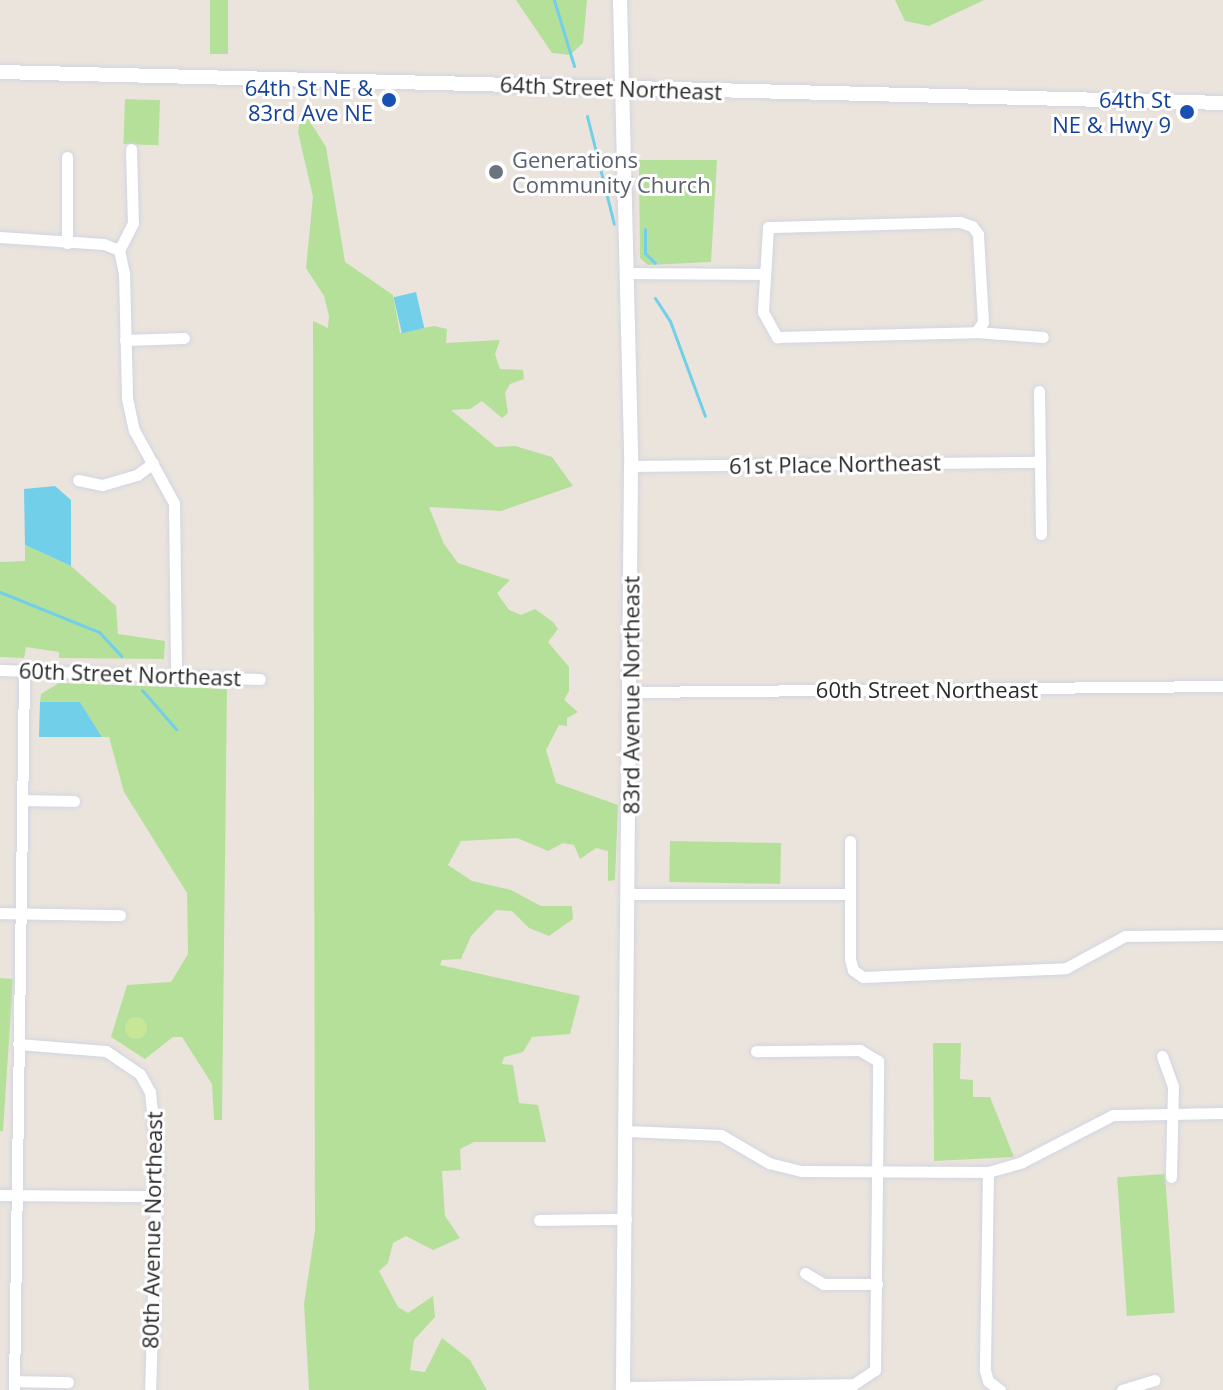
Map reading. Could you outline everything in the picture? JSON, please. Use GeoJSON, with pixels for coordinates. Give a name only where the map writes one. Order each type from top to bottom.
{"type":"FeatureCollection","features":[{"type":"Feature","properties":{"kind":"street","name":"83rd Avenue Northeast"},"geometry":{"type":"LineString","coordinates":[[620,0],[631,466],[631,894],[623,1388]]}},
{"type":"Feature","properties":{"kind":"street","name":"64th Street Northeast"},"geometry":{"type":"LineString","coordinates":[[0,72],[1223,103]]}},
{"type":"Feature","properties":{"kind":"street"},"geometry":{"type":"LineString","coordinates":[[131,149],[133,223],[119,250],[130,417],[172,496],[177,520],[176,677]]}},
{"type":"Feature","properties":{"kind":"street"},"geometry":{"type":"LineString","coordinates":[[67,157],[67,243]]}},
{"type":"Feature","properties":{"kind":"street"},"geometry":{"type":"LineString","coordinates":[[976,332],[983,322],[978,234],[972,226],[960,222],[768,227],[763,274],[766,325],[777,337],[976,332],[1043,337]]}},
{"type":"Feature","properties":{"kind":"street"},"geometry":{"type":"LineString","coordinates":[[0,237],[104,244],[119,250]]}},
{"type":"Feature","properties":{"kind":"street"},"geometry":{"type":"LineString","coordinates":[[627,273],[763,274]]}},
{"type":"Feature","properties":{"kind":"street"},"geometry":{"type":"LineString","coordinates":[[125,340],[184,338]]}},
{"type":"Feature","properties":{"kind":"street"},"geometry":{"type":"LineString","coordinates":[[1039,391],[1041,534]]}},
{"type":"Feature","properties":{"kind":"street","name":"61st Place Northeast"},"geometry":{"type":"LineString","coordinates":[[631,466],[1039,462]]}},
{"type":"Feature","properties":{"kind":"street"},"geometry":{"type":"LineString","coordinates":[[78,480],[102,485],[137,475],[153,463]]}},
{"type":"Feature","properties":{"kind":"street","name":"60th Street Northeast"},"geometry":{"type":"LineString","coordinates":[[0,670],[260,679]]}},
{"type":"Feature","properties":{"kind":"street"},"geometry":{"type":"LineString","coordinates":[[24,671],[14,1386],[68,1382]]}},
{"type":"Feature","properties":{"kind":"street","name":"60th Street Northeast"},"geometry":{"type":"LineString","coordinates":[[631,692],[1223,686]]}},
{"type":"Feature","properties":{"kind":"street"},"geometry":{"type":"LineString","coordinates":[[23,800],[74,801]]}},
{"type":"Feature","properties":{"kind":"street"},"geometry":{"type":"LineString","coordinates":[[850,841],[850,959],[857,974],[932,977],[985,970],[1066,968],[1125,936],[1223,935]]}},
{"type":"Feature","properties":{"kind":"street"},"geometry":{"type":"LineString","coordinates":[[631,894],[850,894]]}},
{"type":"Feature","properties":{"kind":"street"},"geometry":{"type":"LineString","coordinates":[[0,913],[120,915]]}},
{"type":"Feature","properties":{"kind":"street","name":"80th Avenue Northeast"},"geometry":{"type":"LineString","coordinates":[[18,1044],[94,1047],[140,1074],[156,1112],[150,1390]]}},
{"type":"Feature","properties":{"kind":"street"},"geometry":{"type":"LineString","coordinates":[[623,1388],[861,1383],[873,1373],[877,1362],[880,1073],[874,1057],[860,1050],[756,1051]]}},
{"type":"Feature","properties":{"kind":"street"},"geometry":{"type":"LineString","coordinates":[[1162,1056],[1173,1086],[1171,1177]]}},
{"type":"Feature","properties":{"kind":"street"},"geometry":{"type":"LineString","coordinates":[[627,1131],[721,1135],[789,1170],[988,1172],[1022,1162],[1113,1115],[1223,1113]]}},
{"type":"Feature","properties":{"kind":"street"},"geometry":{"type":"LineString","coordinates":[[988,1172],[985,1370],[996,1388]]}},
{"type":"Feature","properties":{"kind":"street"},"geometry":{"type":"LineString","coordinates":[[0,1195],[156,1196]]}},
{"type":"Feature","properties":{"kind":"street"},"geometry":{"type":"LineString","coordinates":[[539,1220],[626,1219]]}},
{"type":"Feature","properties":{"kind":"street"},"geometry":{"type":"LineString","coordinates":[[805,1273],[823,1284],[877,1284]]}},
{"type":"Feature","properties":{"kind":"street"},"geometry":{"type":"LineString","coordinates":[[1122,1390],[1155,1380]]}},
{"type":"Feature","properties":{"kind":"green space"},"geometry":{"type":"Polygon","coordinates":[[[210,0],[228,0],[228,54],[210,54],[210,0]]]}},
{"type":"Feature","properties":{"kind":"green space"},"geometry":{"type":"Polygon","coordinates":[[[516,0],[587,0],[583,43],[570,55],[552,53],[516,0]]]}},
{"type":"Feature","properties":{"kind":"green space"},"geometry":{"type":"Polygon","coordinates":[[[895,0],[984,0],[929,26],[905,21],[895,0]]]}},
{"type":"Feature","properties":{"kind":"green space"},"geometry":{"type":"Polygon","coordinates":[[[125,99],[160,100],[158,145],[123,144],[125,99]]]}},
{"type":"Feature","properties":{"kind":"green space"},"geometry":{"type":"Polygon","coordinates":[[[302,109],[326,147],[345,262],[393,295],[400,333],[434,326],[447,329],[446,343],[500,340],[495,354],[500,369],[523,370],[524,379],[510,384],[505,393],[508,413],[502,418],[482,401],[470,409],[451,410],[496,447],[515,446],[552,457],[573,486],[501,511],[429,507],[444,544],[458,563],[510,580],[497,593],[509,610],[521,615],[535,609],[558,629],[548,642],[569,667],[569,691],[564,700],[578,712],[567,718],[567,726],[559,725],[546,750],[556,783],[618,805],[615,880],[608,881],[608,851],[596,848],[580,859],[574,845],[563,843],[548,851],[517,838],[461,841],[448,865],[472,881],[511,890],[541,906],[572,906],[573,919],[549,936],[529,928],[512,911],[496,910],[471,936],[461,959],[442,960],[440,965],[580,996],[570,1034],[532,1037],[523,1052],[504,1057],[502,1064],[513,1065],[519,1103],[538,1105],[546,1142],[474,1142],[460,1149],[461,1170],[442,1171],[445,1216],[460,1238],[433,1250],[406,1236],[393,1243],[388,1263],[379,1271],[398,1307],[408,1313],[433,1296],[435,1317],[414,1340],[410,1370],[425,1372],[442,1338],[470,1360],[487,1390],[309,1390],[304,1304],[315,1231],[313,321],[328,328],[329,316],[324,296],[306,268],[313,197],[298,132],[302,109]]]}},
{"type":"Feature","properties":{"kind":"green space"},"geometry":{"type":"Polygon","coordinates":[[[639,160],[717,160],[711,262],[648,265],[640,258],[639,160]]]}},
{"type":"Feature","properties":{"kind":"green space"},"geometry":{"type":"Polygon","coordinates":[[[25,545],[71,566],[116,606],[118,634],[165,641],[164,659],[59,658],[59,652],[26,647],[24,658],[0,657],[0,562],[25,561],[25,545]]]}},
{"type":"Feature","properties":{"kind":"green space"},"geometry":{"type":"Polygon","coordinates":[[[59,683],[227,689],[222,1120],[214,1120],[212,1084],[182,1037],[173,1037],[145,1059],[111,1037],[127,985],[171,982],[188,954],[187,893],[124,792],[109,737],[102,737],[80,702],[40,702],[41,694],[59,683]]]}},
{"type":"Feature","properties":{"kind":"green space"},"geometry":{"type":"Polygon","coordinates":[[[670,841],[781,843],[780,884],[669,882],[670,841]]]}},
{"type":"Feature","properties":{"kind":"green space"},"geometry":{"type":"Polygon","coordinates":[[[0,978],[13,979],[3,1131],[0,1131],[0,978]]]}},
{"type":"Feature","properties":{"kind":"green space"},"geometry":{"type":"Polygon","coordinates":[[[136,1017],[144,1020],[147,1028],[144,1036],[136,1039],[128,1036],[125,1028],[128,1020],[136,1017]]]}},
{"type":"Feature","properties":{"kind":"green space"},"geometry":{"type":"Polygon","coordinates":[[[933,1043],[961,1043],[960,1079],[973,1080],[973,1097],[990,1097],[1014,1157],[934,1161],[933,1043]]]}},
{"type":"Feature","properties":{"kind":"green space"},"geometry":{"type":"Polygon","coordinates":[[[1165,1174],[1175,1313],[1127,1316],[1117,1177],[1165,1174]]]}},
{"type":"Feature","properties":{"kind":"water"},"geometry":{"type":"Polygon","coordinates":[[[416,292],[424,328],[402,333],[394,297],[416,292]]]}},
{"type":"Feature","properties":{"kind":"water"},"geometry":{"type":"Polygon","coordinates":[[[55,486],[71,500],[71,566],[25,545],[24,489],[55,486]]]}},
{"type":"Feature","properties":{"kind":"water"},"geometry":{"type":"Polygon","coordinates":[[[40,702],[80,702],[102,737],[39,737],[40,702]]]}},
{"type":"Feature","properties":{"kind":"waterway"},"geometry":{"type":"LineString","coordinates":[[554,0],[574,66]]}},
{"type":"Feature","properties":{"kind":"waterway"},"geometry":{"type":"LineString","coordinates":[[587,116],[614,224]]}},
{"type":"Feature","properties":{"kind":"waterway"},"geometry":{"type":"LineString","coordinates":[[645,229],[645,253],[655,263]]}},
{"type":"Feature","properties":{"kind":"waterway"},"geometry":{"type":"LineString","coordinates":[[655,298],[670,321],[705,416]]}},
{"type":"Feature","properties":{"kind":"waterway"},"geometry":{"type":"LineString","coordinates":[[0,592],[99,632],[121,656]]}},
{"type":"Feature","properties":{"kind":"waterway"},"geometry":{"type":"LineString","coordinates":[[142,690],[176,729]]}},
{"type":"Feature","properties":{"kind":"place","name":"64th St NE & 83rd Ave NE"},"geometry":{"type":"Point","coordinates":[389,100]}},
{"type":"Feature","properties":{"kind":"place","name":"64th St NE & Hwy 9"},"geometry":{"type":"Point","coordinates":[1187,112]}},
{"type":"Feature","properties":{"kind":"place","name":"Generations Community Church"},"geometry":{"type":"Point","coordinates":[496,172]}}]}
